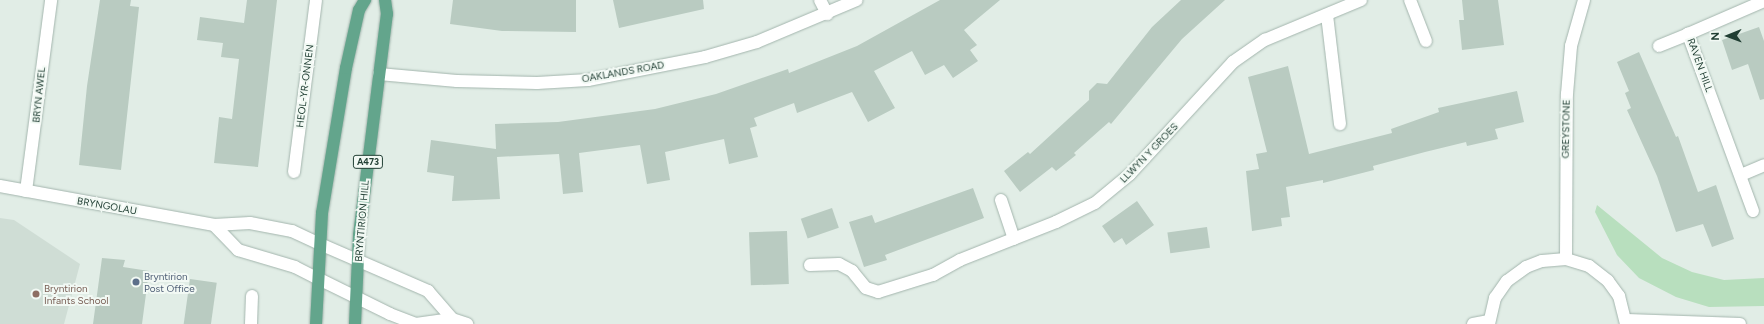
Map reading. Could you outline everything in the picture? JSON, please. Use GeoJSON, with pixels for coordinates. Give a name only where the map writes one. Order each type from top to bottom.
{"type":"FeatureCollection","features":[{"type":"Feature","properties":{"kind":"main road"},"geometry":{"type":"LineString","coordinates":[[316,324],[322,213],[346,68],[360,10],[365,0]]}},
{"type":"Feature","properties":{"kind":"main road","name":"BRYNTIRION HILL"},"geometry":{"type":"LineString","coordinates":[[355,324],[358,260],[387,14],[385,0]]}},
{"type":"Feature","properties":{"kind":"street","name":"BRYN AWEL"},"geometry":{"type":"LineString","coordinates":[[26,191],[51,0]]}},
{"type":"Feature","properties":{"kind":"street","name":"HEOL-YR-ONNEN"},"geometry":{"type":"LineString","coordinates":[[294,172],[316,0]]}},
{"type":"Feature","properties":{"kind":"street"},"geometry":{"type":"LineString","coordinates":[[820,0],[827,14]]}},
{"type":"Feature","properties":{"kind":"street","name":"OAKLANDS ROAD"},"geometry":{"type":"LineString","coordinates":[[379,74],[457,81],[537,82],[588,80],[705,57],[757,42],[827,14],[857,0]]}},
{"type":"Feature","properties":{"kind":"street","name":"LLWYN Y GROES"},"geometry":{"type":"LineString","coordinates":[[810,265],[840,264],[852,271],[866,288],[878,292],[933,275],[960,260],[1014,239],[1095,203],[1130,174],[1234,62],[1265,40],[1361,0]]}},
{"type":"Feature","properties":{"kind":"street"},"geometry":{"type":"LineString","coordinates":[[1410,0],[1426,40]]}},
{"type":"Feature","properties":{"kind":"street","name":"GREYSTONE"},"geometry":{"type":"LineString","coordinates":[[1566,259],[1567,94],[1571,46],[1584,0]]}},
{"type":"Feature","properties":{"kind":"street","name":"RAVEN HILL"},"geometry":{"type":"LineString","coordinates":[[1753,211],[1688,34],[1764,1]]}},
{"type":"Feature","properties":{"kind":"street"},"geometry":{"type":"LineString","coordinates":[[1327,15],[1340,124]]}},
{"type":"Feature","properties":{"kind":"street"},"geometry":{"type":"LineString","coordinates":[[1659,46],[1688,34]]}},
{"type":"Feature","properties":{"kind":"street"},"geometry":{"type":"LineString","coordinates":[[1741,175],[1764,165]]}},
{"type":"Feature","properties":{"kind":"street","name":"BRYNGOLAU"},"geometry":{"type":"LineString","coordinates":[[0,186],[214,225],[250,223],[292,231],[428,291],[452,319]]}},
{"type":"Feature","properties":{"kind":"street"},"geometry":{"type":"LineString","coordinates":[[1001,200],[1014,239]]}},
{"type":"Feature","properties":{"kind":"street"},"geometry":{"type":"LineString","coordinates":[[214,225],[238,250],[295,267],[356,298],[416,324],[452,319],[467,324]]}},
{"type":"Feature","properties":{"kind":"street"},"geometry":{"type":"LineString","coordinates":[[1473,324],[1489,323],[1495,298],[1507,281],[1526,267],[1542,261],[1566,259],[1589,266],[1608,281],[1619,296],[1626,322],[1740,324]]}},
{"type":"Feature","properties":{"kind":"street"},"geometry":{"type":"LineString","coordinates":[[251,324],[252,296]]}},
{"type":"Feature","properties":{"kind":"shaded area","name":"Bryntirion Infants School"},"geometry":{"type":"Polygon","coordinates":[[[0,218],[14,220],[80,264],[64,324],[0,324],[0,218]]]}},
{"type":"Feature","properties":{"kind":"green space"},"geometry":{"type":"Polygon","coordinates":[[[1597,205],[1662,258],[1692,272],[1724,280],[1764,278],[1764,306],[1709,307],[1676,297],[1639,278],[1617,255],[1595,212],[1597,205]]]}},
{"type":"Feature","properties":{"kind":"building"},"geometry":{"type":"Polygon","coordinates":[[[100,0],[131,0],[130,6],[139,7],[121,170],[79,165],[87,86],[100,0]]]}},
{"type":"Feature","properties":{"kind":"building"},"geometry":{"type":"Polygon","coordinates":[[[247,0],[277,0],[258,167],[214,163],[219,117],[232,119],[239,59],[221,57],[223,43],[197,40],[200,17],[244,23],[247,0]]]}},
{"type":"Feature","properties":{"kind":"building"},"geometry":{"type":"Polygon","coordinates":[[[453,0],[576,0],[576,32],[502,31],[450,24],[453,0]]]}},
{"type":"Feature","properties":{"kind":"building"},"geometry":{"type":"Polygon","coordinates":[[[613,0],[703,0],[704,9],[619,28],[613,0]]]}},
{"type":"Feature","properties":{"kind":"building"},"geometry":{"type":"Polygon","coordinates":[[[940,0],[1000,0],[964,30],[977,45],[970,50],[978,61],[953,78],[944,65],[925,75],[912,51],[874,71],[895,108],[868,122],[852,92],[797,113],[794,103],[754,118],[757,126],[750,128],[758,157],[729,164],[724,139],[665,152],[670,180],[647,184],[640,145],[579,153],[583,192],[563,194],[559,154],[497,157],[500,199],[452,201],[454,176],[427,172],[431,140],[496,149],[495,124],[558,122],[655,109],[716,94],[788,69],[789,73],[857,46],[940,0]]]}},
{"type":"Feature","properties":{"kind":"building"},"geometry":{"type":"Polygon","coordinates":[[[1181,0],[1225,0],[1182,39],[1111,124],[1109,122],[1074,153],[1076,155],[1056,171],[1052,167],[1020,192],[1004,171],[1028,152],[1030,154],[1089,100],[1089,91],[1097,83],[1107,84],[1152,27],[1181,0]]]}},
{"type":"Feature","properties":{"kind":"building"},"geometry":{"type":"Polygon","coordinates":[[[1462,0],[1498,0],[1504,45],[1462,50],[1459,20],[1464,20],[1462,0]]]}},
{"type":"Feature","properties":{"kind":"building"},"geometry":{"type":"Polygon","coordinates":[[[1759,27],[1764,41],[1764,99],[1760,100],[1748,64],[1732,70],[1722,40],[1759,27]]]}},
{"type":"Feature","properties":{"kind":"building"},"geometry":{"type":"Polygon","coordinates":[[[1639,52],[1676,137],[1678,136],[1698,192],[1716,185],[1734,239],[1712,247],[1703,224],[1676,232],[1657,176],[1627,110],[1631,108],[1625,93],[1629,91],[1617,62],[1639,52]]]}},
{"type":"Feature","properties":{"kind":"building"},"geometry":{"type":"Polygon","coordinates":[[[1288,66],[1309,154],[1392,133],[1391,129],[1439,112],[1438,108],[1517,91],[1524,122],[1495,129],[1498,139],[1467,146],[1466,142],[1425,152],[1373,166],[1374,170],[1323,183],[1323,180],[1286,187],[1290,217],[1281,218],[1282,226],[1252,231],[1246,171],[1259,169],[1256,154],[1267,152],[1248,77],[1288,66]]]}},
{"type":"Feature","properties":{"kind":"building"},"geometry":{"type":"Polygon","coordinates":[[[973,188],[984,218],[885,255],[887,260],[864,267],[849,222],[872,215],[875,223],[973,188]]]}},
{"type":"Feature","properties":{"kind":"building"},"geometry":{"type":"Polygon","coordinates":[[[1137,201],[1154,225],[1126,245],[1122,238],[1114,243],[1102,226],[1137,201]]]}},
{"type":"Feature","properties":{"kind":"building"},"geometry":{"type":"Polygon","coordinates":[[[832,208],[839,228],[808,239],[801,219],[832,208]]]}},
{"type":"Feature","properties":{"kind":"building"},"geometry":{"type":"Polygon","coordinates":[[[1207,227],[1210,248],[1170,253],[1167,233],[1207,227]]]}},
{"type":"Feature","properties":{"kind":"building"},"geometry":{"type":"Polygon","coordinates":[[[787,231],[789,284],[751,285],[749,232],[787,231]]]}},
{"type":"Feature","properties":{"kind":"building"},"geometry":{"type":"Polygon","coordinates":[[[102,258],[125,260],[123,267],[149,271],[142,324],[93,324],[102,258]]]}},
{"type":"Feature","properties":{"kind":"building"},"geometry":{"type":"Polygon","coordinates":[[[190,279],[217,283],[211,324],[184,324],[190,279]]]}},
{"type":"Feature","properties":{"kind":"place","name":"Bryntirion Post Office"},"geometry":{"type":"Point","coordinates":[136,282]}},
{"type":"Feature","properties":{"kind":"place","name":"Bryntirion Infants School"},"geometry":{"type":"Point","coordinates":[36,294]}}]}
